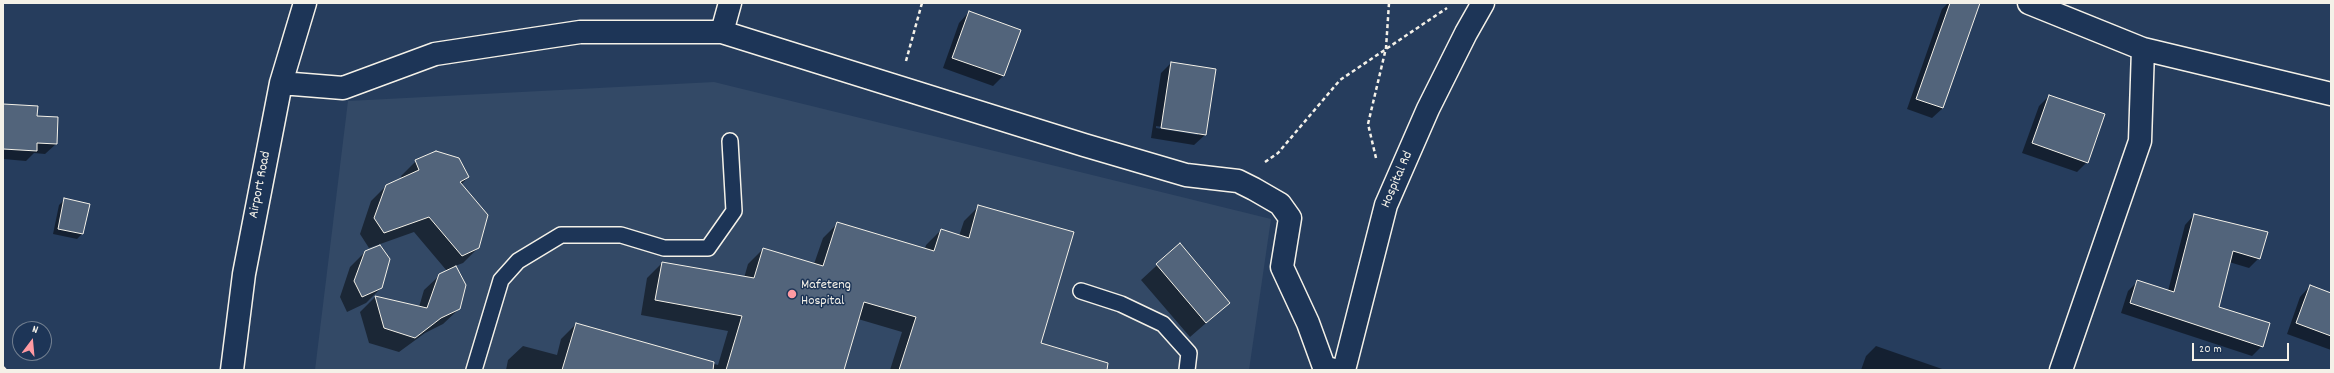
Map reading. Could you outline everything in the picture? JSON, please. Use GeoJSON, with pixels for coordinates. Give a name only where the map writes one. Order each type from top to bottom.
{"type":"FeatureCollection","features":[{"type":"Feature","properties":{"kind":"street","name":"Airport Road"},"geometry":{"type":"LineString","coordinates":[[232,370],[244,274],[282,84],[305,3]]}},
{"type":"Feature","properties":{"kind":"street"},"geometry":{"type":"LineString","coordinates":[[722,32],[730,3]]}},
{"type":"Feature","properties":{"kind":"street","name":"Hospital Rd"},"geometry":{"type":"LineString","coordinates":[[1344,370],[1386,205],[1428,109],[1466,33],[1484,3]]}},
{"type":"Feature","properties":{"kind":"street"},"geometry":{"type":"LineString","coordinates":[[2029,3],[2143,49],[2331,94]]}},
{"type":"Feature","properties":{"kind":"street"},"geometry":{"type":"LineString","coordinates":[[282,84],[343,88],[435,54],[580,32],[722,32],[900,89],[1186,174],[1238,181],[1280,204],[1290,218],[1282,267],[1308,324],[1324,367],[1334,370]]}},
{"type":"Feature","properties":{"kind":"street"},"geometry":{"type":"LineString","coordinates":[[2061,370],[2140,140],[2143,49]]}},
{"type":"Feature","properties":{"kind":"lane"},"geometry":{"type":"LineString","coordinates":[[474,370],[501,280],[518,261],[560,235],[621,235],[664,248],[708,248],[734,211],[730,141]]}},
{"type":"Feature","properties":{"kind":"lane"},"geometry":{"type":"LineString","coordinates":[[1081,291],[1122,304],[1163,324],[1189,353],[1187,370]]}},
{"type":"Feature","properties":{"kind":"path"},"geometry":{"type":"LineString","coordinates":[[900,89],[908,49],[922,3]]}},
{"type":"Feature","properties":{"kind":"path"},"geometry":{"type":"LineString","coordinates":[[1376,161],[1368,124],[1386,48],[1389,3]]}},
{"type":"Feature","properties":{"kind":"path"},"geometry":{"type":"LineString","coordinates":[[1238,181],[1278,153],[1340,80],[1448,7]]}},
{"type":"Feature","properties":{"kind":"path"},"geometry":{"type":"LineString","coordinates":[[3,367],[6,370]]}},
{"type":"Feature","properties":{"kind":"shaded area","name":"Mafeteng Hospital"},"geometry":{"type":"Polygon","coordinates":[[[714,82],[1271,219],[1249,370],[315,370],[348,101],[714,82]]]}},
{"type":"Feature","properties":{"kind":"building"},"geometry":{"type":"Polygon","coordinates":[[[1950,3],[1980,3],[1943,108],[1916,99],[1950,3]]]}},
{"type":"Feature","properties":{"kind":"building"},"geometry":{"type":"Polygon","coordinates":[[[969,11],[1021,30],[1004,76],[952,58],[969,11]]]}},
{"type":"Feature","properties":{"kind":"building"},"geometry":{"type":"Polygon","coordinates":[[[1171,62],[1216,69],[1206,135],[1161,128],[1171,62]]]}},
{"type":"Feature","properties":{"kind":"building"},"geometry":{"type":"Polygon","coordinates":[[[2049,95],[2105,114],[2088,163],[2032,143],[2049,95]]]}},
{"type":"Feature","properties":{"kind":"building"},"geometry":{"type":"Polygon","coordinates":[[[3,104],[38,106],[37,116],[58,117],[57,144],[37,143],[37,151],[3,149],[3,104]]]}},
{"type":"Feature","properties":{"kind":"building"},"geometry":{"type":"Polygon","coordinates":[[[436,151],[459,158],[469,177],[460,182],[488,215],[479,248],[462,256],[429,217],[384,233],[374,218],[386,185],[419,170],[415,160],[436,151]]]}},
{"type":"Feature","properties":{"kind":"building"},"geometry":{"type":"Polygon","coordinates":[[[64,198],[90,204],[83,234],[58,229],[64,198]]]}},
{"type":"Feature","properties":{"kind":"building"},"geometry":{"type":"Polygon","coordinates":[[[978,205],[1074,232],[1041,343],[1108,363],[1107,370],[899,370],[916,317],[864,302],[844,370],[726,370],[742,316],[655,300],[662,262],[754,278],[763,248],[823,266],[837,222],[934,251],[941,229],[969,238],[978,205]]]}},
{"type":"Feature","properties":{"kind":"building"},"geometry":{"type":"Polygon","coordinates":[[[2194,214],[2268,232],[2260,259],[2233,251],[2219,307],[2270,323],[2263,347],[2130,303],[2137,280],[2174,292],[2194,214]]]}},
{"type":"Feature","properties":{"kind":"building"},"geometry":{"type":"Polygon","coordinates":[[[1180,243],[1230,303],[1206,323],[1156,264],[1180,243]]]}},
{"type":"Feature","properties":{"kind":"building"},"geometry":{"type":"Polygon","coordinates":[[[380,245],[390,259],[382,288],[362,297],[354,281],[365,251],[380,245]]]}},
{"type":"Feature","properties":{"kind":"building"},"geometry":{"type":"Polygon","coordinates":[[[456,266],[466,285],[460,309],[441,318],[415,338],[384,328],[375,296],[427,308],[439,274],[456,266]]]}},
{"type":"Feature","properties":{"kind":"building"},"geometry":{"type":"Polygon","coordinates":[[[2310,285],[2331,293],[2331,336],[2296,323],[2310,285]]]}},
{"type":"Feature","properties":{"kind":"building"},"geometry":{"type":"Polygon","coordinates":[[[576,323],[714,362],[713,370],[562,370],[576,323]]]}},
{"type":"Feature","properties":{"kind":"place","name":"Mafeteng Hospital"},"geometry":{"type":"Point","coordinates":[792,294]}}]}
